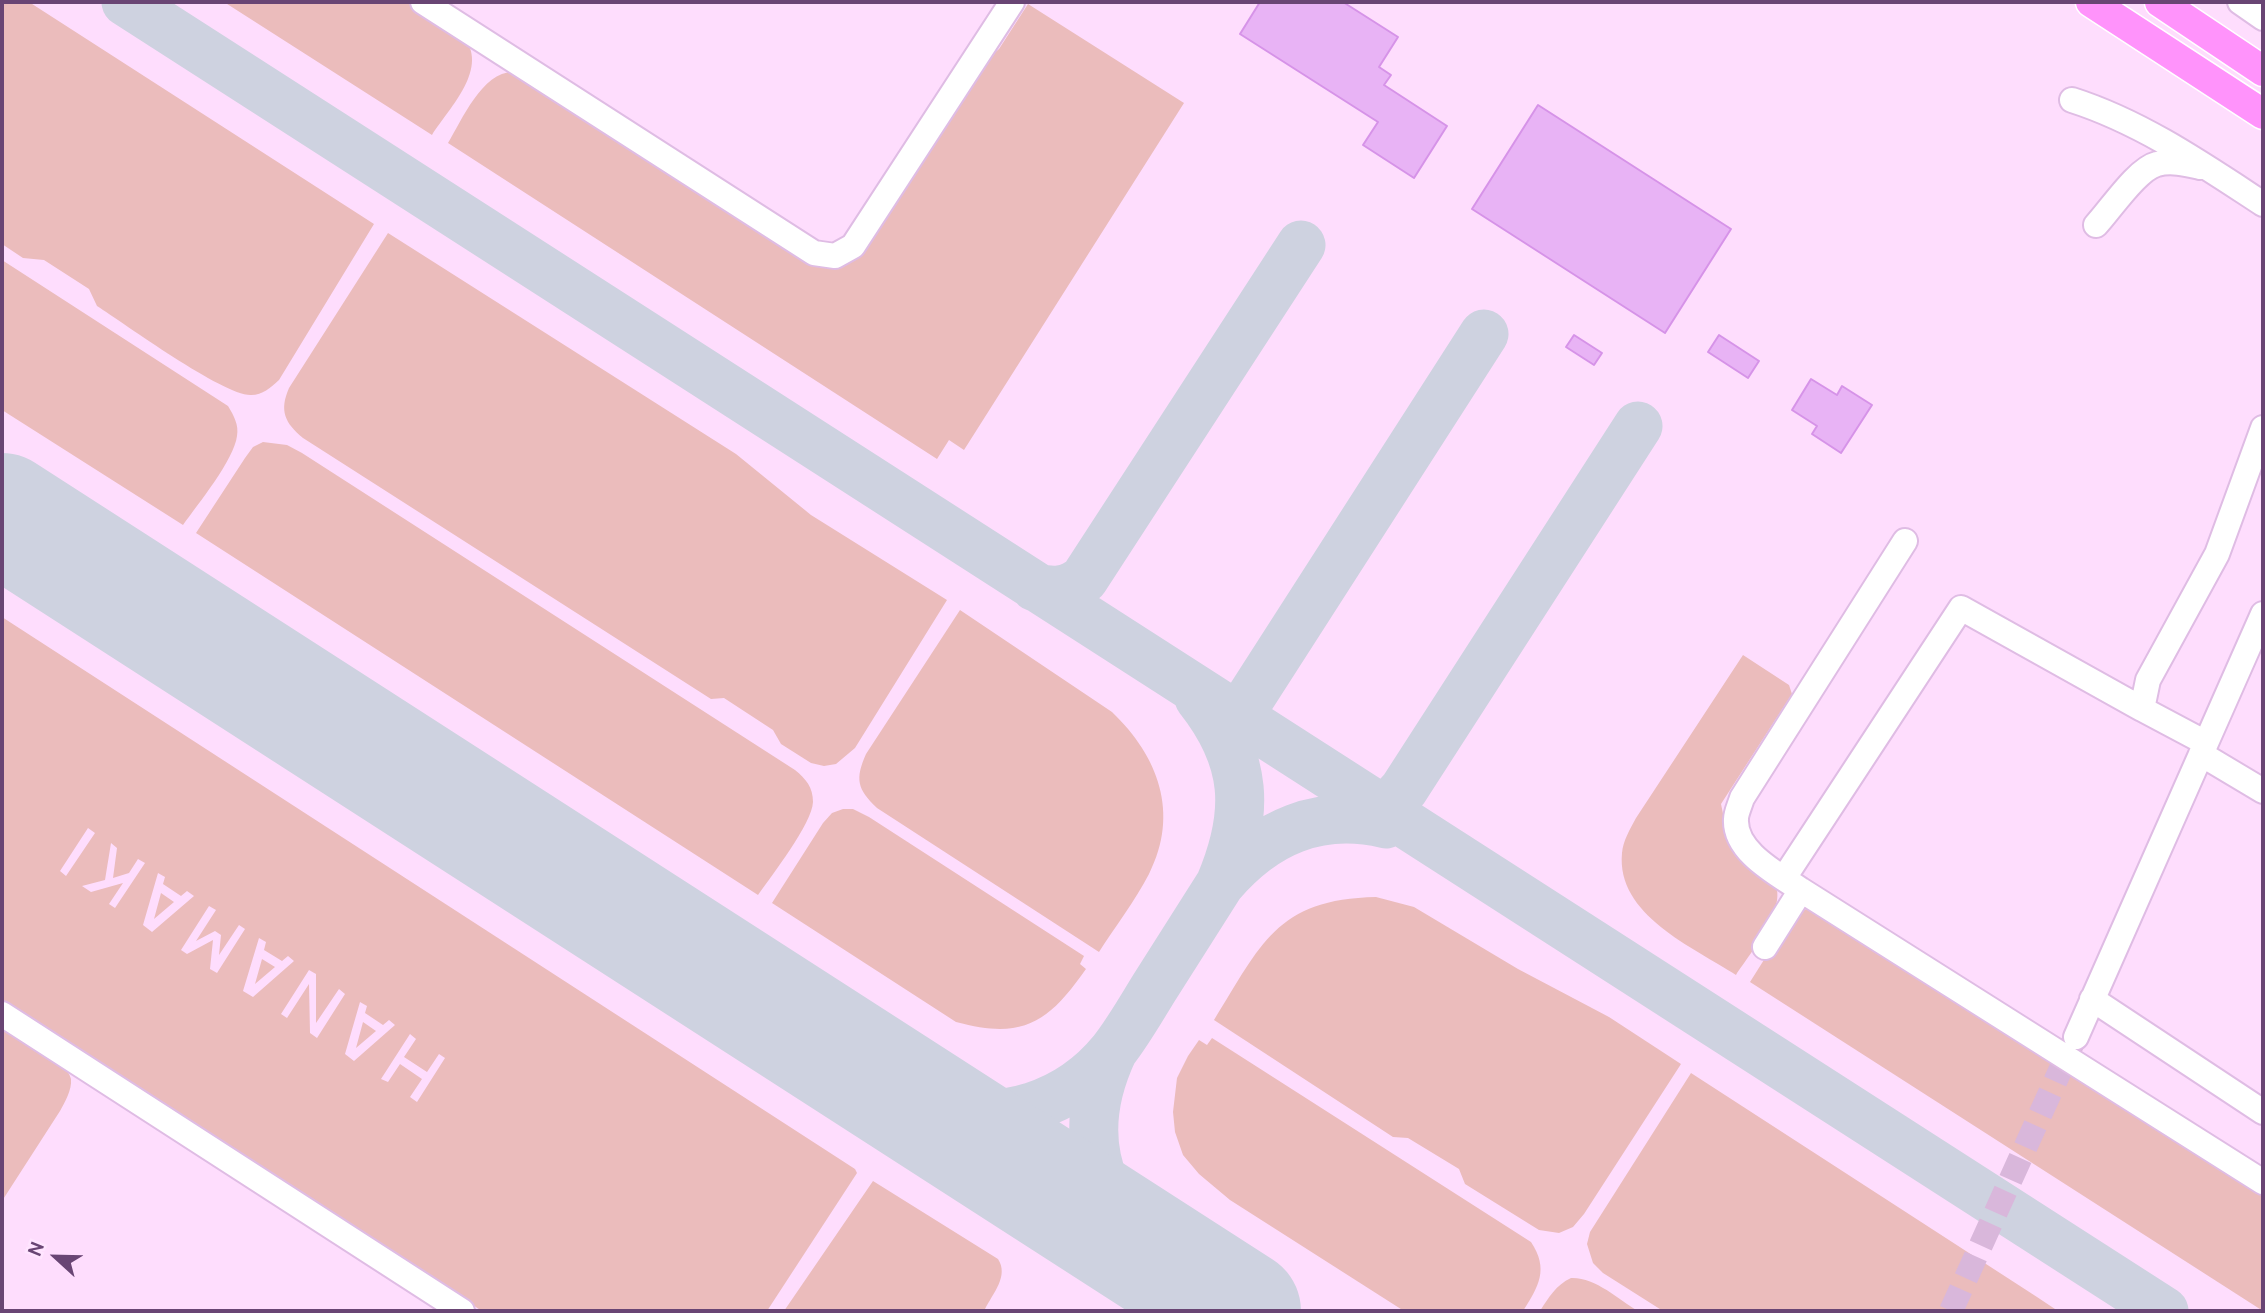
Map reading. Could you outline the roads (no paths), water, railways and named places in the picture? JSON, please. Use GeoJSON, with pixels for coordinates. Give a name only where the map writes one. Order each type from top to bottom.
{"type":"FeatureCollection","features":[{"type":"Feature","properties":{"kind":"main road"},"geometry":{"type":"LineString","coordinates":[[2091,2],[2263,114]]}},
{"type":"Feature","properties":{"kind":"main road"},"geometry":{"type":"LineString","coordinates":[[2160,2],[2263,71]]}},
{"type":"Feature","properties":{"kind":"street"},"geometry":{"type":"LineString","coordinates":[[423,2],[814,253],[835,256],[853,246],[1012,2]]}},
{"type":"Feature","properties":{"kind":"street"},"geometry":{"type":"LineString","coordinates":[[2240,2],[2263,18]]}},
{"type":"Feature","properties":{"kind":"street"},"geometry":{"type":"LineString","coordinates":[[2072,100],[2104,110],[2190,155],[2263,204]]}},
{"type":"Feature","properties":{"kind":"street"},"geometry":{"type":"LineString","coordinates":[[2096,225],[2143,170],[2157,164],[2170,163],[2208,169]]}},
{"type":"Feature","properties":{"kind":"street"},"geometry":{"type":"LineString","coordinates":[[2142,709],[2148,680],[2217,554],[2263,428]]}},
{"type":"Feature","properties":{"kind":"street"},"geometry":{"type":"LineString","coordinates":[[1905,541],[1742,798],[1736,819],[1739,838],[1749,851],[1793,884],[2263,1182]]}},
{"type":"Feature","properties":{"kind":"street"},"geometry":{"type":"LineString","coordinates":[[1765,947],[1793,884],[1961,608],[2142,709],[2263,791]]}},
{"type":"Feature","properties":{"kind":"street"},"geometry":{"type":"LineString","coordinates":[[2076,1037],[2263,614]]}},
{"type":"Feature","properties":{"kind":"street"},"geometry":{"type":"LineString","coordinates":[[2092,999],[2263,1112]]}},
{"type":"Feature","properties":{"kind":"street"},"geometry":{"type":"LineString","coordinates":[[2,1014],[462,1311]]}},
{"type":"Feature","properties":{"kind":"tunnel"},"geometry":{"type":"LineString","coordinates":[[1951,1311],[2074,1040]]}}]}
